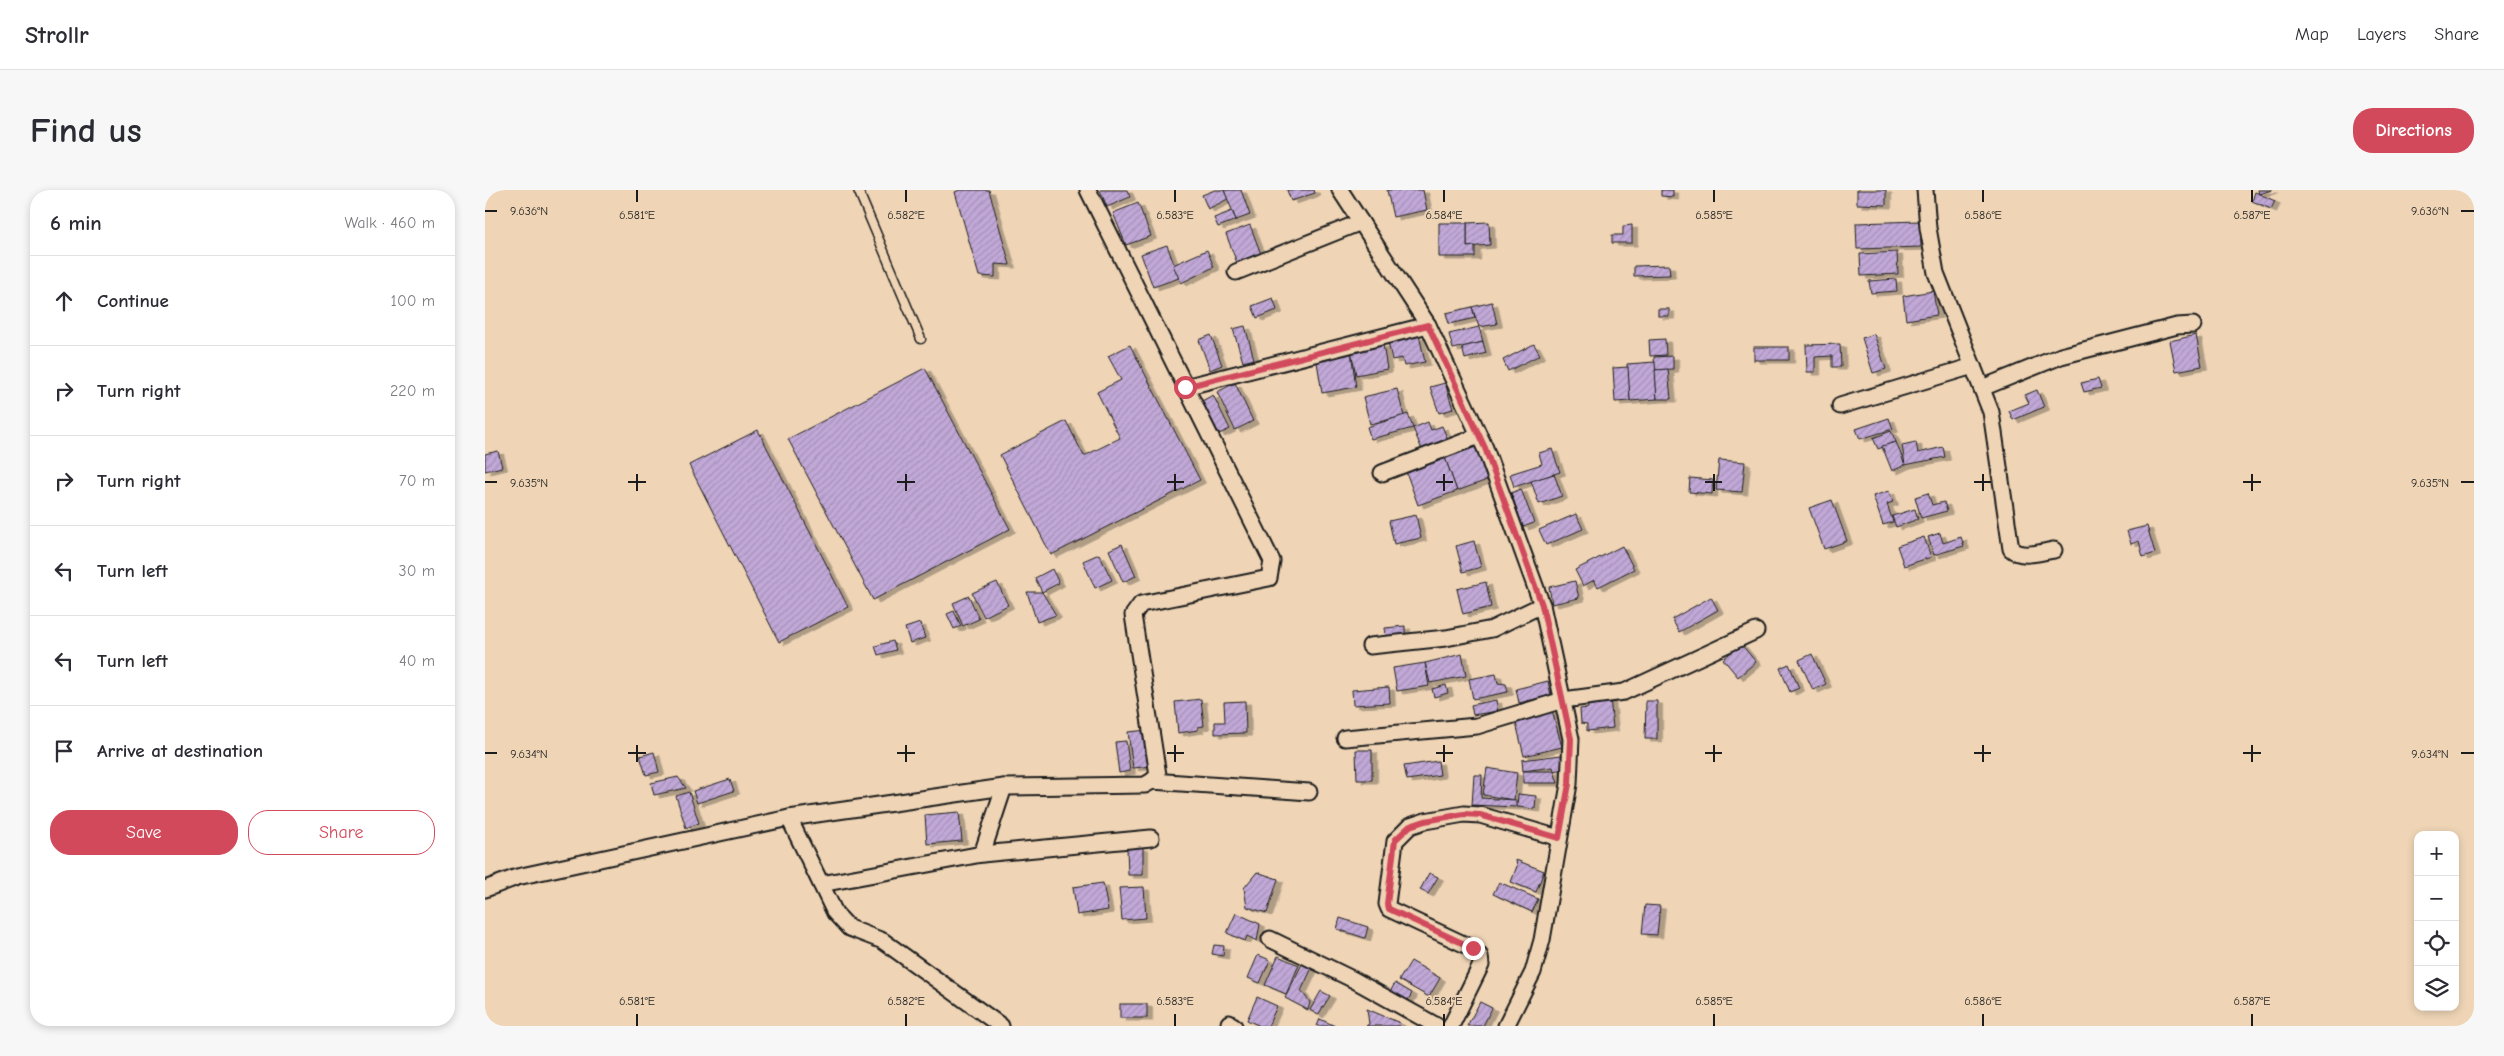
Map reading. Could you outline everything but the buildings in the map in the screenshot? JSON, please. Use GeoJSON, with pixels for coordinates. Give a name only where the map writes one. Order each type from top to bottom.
{"type":"FeatureCollection","features":[{"type":"Feature","properties":{"kind":"street"},"geometry":{"type":"LineString","coordinates":[[485,889],[517,877],[789,818],[1004,787],[1145,785],[1153,781],[1158,775],[1133,615],[1141,604],[1269,578],[1272,570],[1272,561],[1269,551],[1185,387],[1088,190]]}},
{"type":"Feature","properties":{"kind":"street"},"geometry":{"type":"LineString","coordinates":[[1340,190],[1428,325],[1479,436],[1542,605],[1571,739],[1571,762],[1542,940],[1535,964],[1506,1026]]}},
{"type":"Feature","properties":{"kind":"street"},"geometry":{"type":"LineString","coordinates":[[1925,190],[1927,228],[1936,273],[1991,412],[2011,549],[2016,554],[2026,555],[2054,550]]}},
{"type":"Feature","properties":{"kind":"street"},"geometry":{"type":"LineString","coordinates":[[1237,272],[1361,222]]}},
{"type":"Feature","properties":{"kind":"street"},"geometry":{"type":"LineString","coordinates":[[1185,387],[1428,325]]}},
{"type":"Feature","properties":{"kind":"street"},"geometry":{"type":"LineString","coordinates":[[1982,388],[2061,356],[2177,326],[2193,325]]}},
{"type":"Feature","properties":{"kind":"street"},"geometry":{"type":"LineString","coordinates":[[1839,406],[1973,366]]}},
{"type":"Feature","properties":{"kind":"street"},"geometry":{"type":"LineString","coordinates":[[1382,473],[1479,436]]}},
{"type":"Feature","properties":{"kind":"street"},"geometry":{"type":"LineString","coordinates":[[1371,646],[1446,638],[1492,629],[1542,605]]}},
{"type":"Feature","properties":{"kind":"street"},"geometry":{"type":"LineString","coordinates":[[1345,738],[1477,726],[1563,700],[1624,692],[1756,632]]}},
{"type":"Feature","properties":{"kind":"street"},"geometry":{"type":"LineString","coordinates":[[1153,781],[1309,792]]}},
{"type":"Feature","properties":{"kind":"street"},"geometry":{"type":"LineString","coordinates":[[982,854],[1004,787]]}},
{"type":"Feature","properties":{"kind":"street"},"geometry":{"type":"LineString","coordinates":[[1451,1026],[1481,965],[1480,956],[1473,948],[1389,909],[1387,904],[1395,840],[1410,826],[1425,821],[1464,814],[1480,815],[1559,838]]}},
{"type":"Feature","properties":{"kind":"street"},"geometry":{"type":"LineString","coordinates":[[789,818],[835,913],[849,928],[883,941],[1001,1026]]}},
{"type":"Feature","properties":{"kind":"street"},"geometry":{"type":"LineString","coordinates":[[821,884],[982,854],[1151,838]]}},
{"type":"Feature","properties":{"kind":"street"},"geometry":{"type":"LineString","coordinates":[[1269,939],[1354,980],[1437,1026]]}},
{"type":"Feature","properties":{"kind":"lane"},"geometry":{"type":"LineString","coordinates":[[858,190],[921,338]]}},
{"type":"Feature","properties":{"kind":"route"},"geometry":{"type":"LineString","coordinates":[[1185,387],[1428,325],[1485,448],[1542,605],[1571,739],[1569,784],[1559,838],[1480,815],[1464,814],[1425,821],[1410,826],[1395,840],[1387,904],[1389,909],[1394,913],[1473,948]]}}]}
